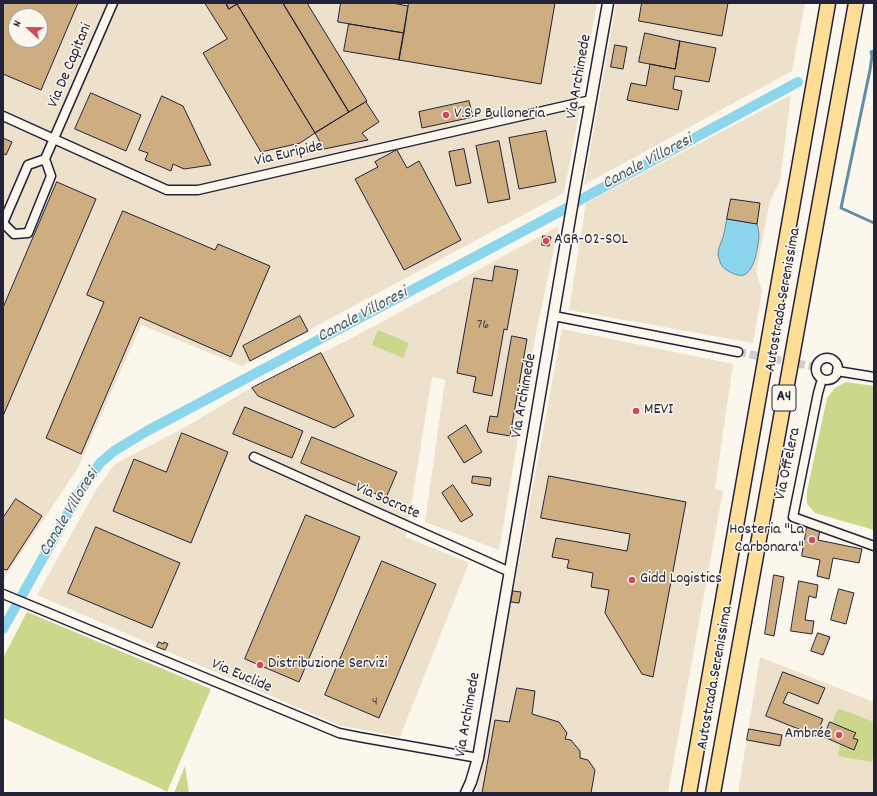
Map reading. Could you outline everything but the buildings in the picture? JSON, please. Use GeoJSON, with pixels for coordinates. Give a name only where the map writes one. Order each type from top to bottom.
{"type":"FeatureCollection","features":[{"type":"Feature","properties":{"kind":"highway","name":"Autostrada Serenissima"},"geometry":{"type":"LineString","coordinates":[[688,793],[828,3]]}},
{"type":"Feature","properties":{"kind":"highway","name":"Autostrada Serenissima"},"geometry":{"type":"LineString","coordinates":[[713,793],[856,3]]}},
{"type":"Feature","properties":{"kind":"street","name":"Via De Capitani"},"geometry":{"type":"LineString","coordinates":[[45,159],[113,3]]}},
{"type":"Feature","properties":{"kind":"street","name":"Via Archimede"},"geometry":{"type":"LineString","coordinates":[[466,793],[478,758],[608,3]]}},
{"type":"Feature","properties":{"kind":"street","name":"Via Euripide"},"geometry":{"type":"LineString","coordinates":[[3,116],[167,190],[198,190],[591,100]]}},
{"type":"Feature","properties":{"kind":"street"},"geometry":{"type":"LineString","coordinates":[[45,159],[51,176],[28,233],[14,234],[3,223],[28,165],[45,159]]}},
{"type":"Feature","properties":{"kind":"street"},"geometry":{"type":"LineString","coordinates":[[554,316],[738,352]]}},
{"type":"Feature","properties":{"kind":"street","name":"Via Offelera"},"geometry":{"type":"LineString","coordinates":[[837,371],[836,364],[830,359],[827,358],[817,364],[816,370],[818,376],[822,380],[792,517],[874,546]]}},
{"type":"Feature","properties":{"kind":"street"},"geometry":{"type":"LineString","coordinates":[[822,380],[832,379],[837,374],[837,371],[874,377]]}},
{"type":"Feature","properties":{"kind":"street","name":"Via Socrate"},"geometry":{"type":"LineString","coordinates":[[254,457],[510,572]]}},
{"type":"Feature","properties":{"kind":"street","name":"Via Euclide"},"geometry":{"type":"LineString","coordinates":[[6,595],[339,733],[359,738],[478,758]]}},
{"type":"Feature","properties":{"kind":"shaded area"},"geometry":{"type":"Polygon","coordinates":[[[3,3],[597,3],[580,94],[579,114],[564,193],[242,366],[141,325],[78,468],[3,580],[3,3]]]}},
{"type":"Feature","properties":{"kind":"shaded area"},"geometry":{"type":"Polygon","coordinates":[[[616,3],[805,3],[792,71],[584,185],[616,3]]]}},
{"type":"Feature","properties":{"kind":"shaded area"},"geometry":{"type":"Polygon","coordinates":[[[791,95],[780,181],[770,201],[756,271],[762,291],[753,343],[569,310],[586,203],[791,95]]]}},
{"type":"Feature","properties":{"kind":"shaded area"},"geometry":{"type":"Polygon","coordinates":[[[559,226],[536,333],[499,550],[425,522],[445,380],[432,377],[406,537],[469,563],[400,737],[338,725],[37,595],[96,490],[115,464],[189,425],[244,392],[350,339],[559,226]]]}},
{"type":"Feature","properties":{"kind":"shaded area"},"geometry":{"type":"Polygon","coordinates":[[[562,329],[733,364],[715,489],[723,491],[668,793],[476,793],[562,329]]]}},
{"type":"Feature","properties":{"kind":"shaded area"},"geometry":{"type":"Polygon","coordinates":[[[760,657],[874,702],[874,793],[738,793],[760,657]]]}},
{"type":"Feature","properties":{"kind":"green space"},"geometry":{"type":"Polygon","coordinates":[[[378,330],[409,343],[403,358],[372,345],[378,330]]]}},
{"type":"Feature","properties":{"kind":"green space"},"geometry":{"type":"Polygon","coordinates":[[[846,382],[874,386],[874,530],[815,513],[807,504],[807,491],[827,398],[835,388],[846,382]]]}},
{"type":"Feature","properties":{"kind":"green space"},"geometry":{"type":"Polygon","coordinates":[[[27,612],[211,689],[167,792],[3,718],[3,658],[27,612]]]}},
{"type":"Feature","properties":{"kind":"green space"},"geometry":{"type":"Polygon","coordinates":[[[839,709],[874,722],[874,749],[872,762],[838,756],[840,744],[854,750],[858,740],[853,738],[855,733],[832,723],[836,712],[839,709]]]}},
{"type":"Feature","properties":{"kind":"green space"},"geometry":{"type":"Polygon","coordinates":[[[185,766],[189,793],[174,793],[185,766]]]}},
{"type":"Feature","properties":{"kind":"water"},"geometry":{"type":"Polygon","coordinates":[[[727,219],[757,224],[759,232],[758,246],[751,268],[744,275],[729,272],[722,266],[718,255],[718,250],[724,235],[727,219]]]}},
{"type":"Feature","properties":{"kind":"waterway"},"geometry":{"type":"LineString","coordinates":[[874,51],[871,52],[872,56],[870,70],[841,208],[874,223]]}},
{"type":"Feature","properties":{"kind":"waterway","name":"Canale Villoresi"},"geometry":{"type":"LineString","coordinates":[[3,629],[81,490],[100,463],[114,451],[147,431],[561,211],[798,82]]}},
{"type":"Feature","properties":{"kind":"tunnel"},"geometry":{"type":"LineString","coordinates":[[738,352],[816,367]]}},
{"type":"Feature","properties":{"kind":"place","name":"V.S.P Bulloneria"},"geometry":{"type":"Point","coordinates":[446,115]}},
{"type":"Feature","properties":{"kind":"place","name":"AGR-02-SOL"},"geometry":{"type":"Point","coordinates":[546,241]}},
{"type":"Feature","properties":{"kind":"place","name":"MEVI"},"geometry":{"type":"Point","coordinates":[636,411]}},
{"type":"Feature","properties":{"kind":"place","name":"Hosteria \"La Carbonara\""},"geometry":{"type":"Point","coordinates":[812,540]}},
{"type":"Feature","properties":{"kind":"place","name":"Gidd Logistics"},"geometry":{"type":"Point","coordinates":[632,580]}},
{"type":"Feature","properties":{"kind":"place","name":"Distribuzione Servizi"},"geometry":{"type":"Point","coordinates":[260,665]}},
{"type":"Feature","properties":{"kind":"place","name":"Ambrée"},"geometry":{"type":"Point","coordinates":[839,735]}}]}
